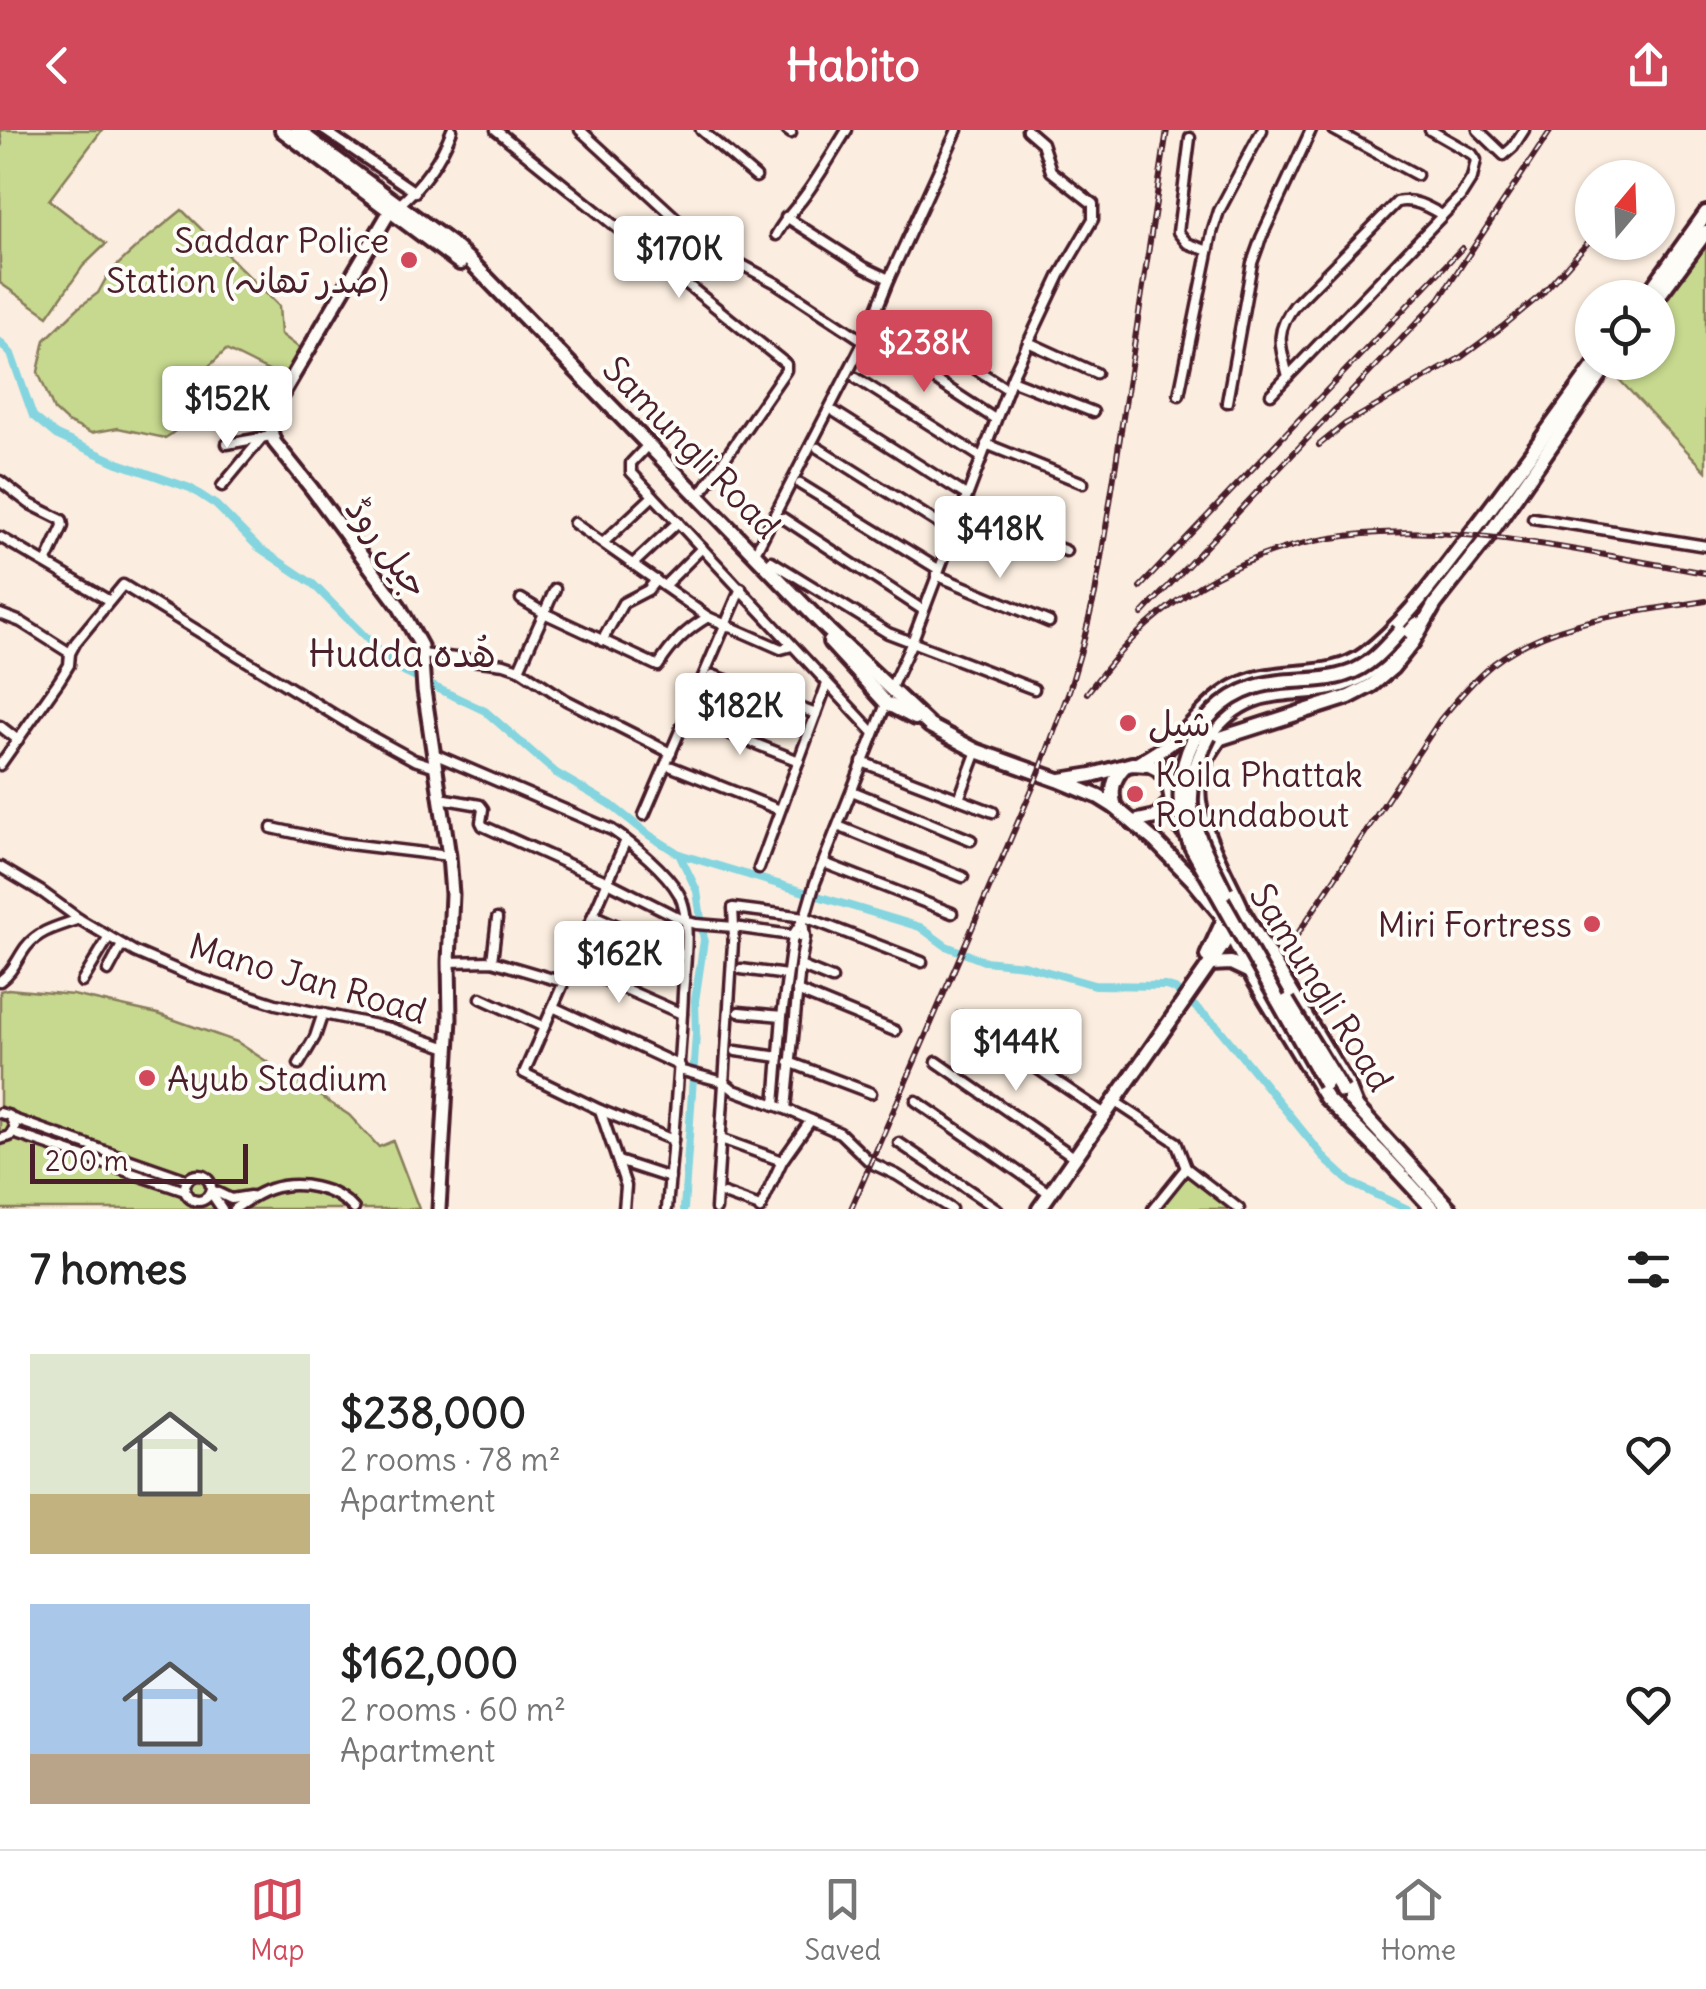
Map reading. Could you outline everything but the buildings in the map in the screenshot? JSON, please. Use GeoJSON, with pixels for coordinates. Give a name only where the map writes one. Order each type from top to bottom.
{"type":"FeatureCollection","features":[{"type":"Feature","properties":{"kind":"main road","name":"Samungli Road"},"geometry":{"type":"LineString","coordinates":[[282,130],[450,243],[471,262],[888,696],[930,726],[977,750],[1099,798],[1133,822],[1192,879],[1224,920],[1320,1091],[1433,1209]]}},
{"type":"Feature","properties":{"kind":"main road","name":"Samungli Road"},"geometry":{"type":"LineString","coordinates":[[297,130],[394,208]]}},
{"type":"Feature","properties":{"kind":"main road"},"geometry":{"type":"LineString","coordinates":[[268,433],[280,398],[394,208]]}},
{"type":"Feature","properties":{"kind":"main road"},"geometry":{"type":"LineString","coordinates":[[1658,280],[1706,214]]}},
{"type":"Feature","properties":{"kind":"main road"},"geometry":{"type":"LineString","coordinates":[[1670,280],[1706,232]]}},
{"type":"Feature","properties":{"kind":"main road"},"geometry":{"type":"LineString","coordinates":[[1140,764],[1240,684],[1283,673],[1341,666],[1363,656],[1423,596],[1585,380]]}},
{"type":"Feature","properties":{"kind":"main road"},"geometry":{"type":"LineString","coordinates":[[1058,780],[1140,764],[1157,768],[1164,775],[1187,751],[1350,697],[1372,685],[1392,668],[1412,642],[1597,380]]}},
{"type":"Feature","properties":{"kind":"main road","name":"جیل روڈ"},"geometry":{"type":"LineString","coordinates":[[268,433],[399,606],[418,638],[422,654],[452,894],[439,1209]]}},
{"type":"Feature","properties":{"kind":"main road","name":"Samungli Road"},"geometry":{"type":"LineString","coordinates":[[646,447],[699,496],[754,556]]}},
{"type":"Feature","properties":{"kind":"main road"},"geometry":{"type":"LineString","coordinates":[[1356,1106],[1342,1091],[1242,924],[1199,841],[1192,820],[1192,776],[1209,736],[1237,707],[1266,694],[1318,689],[1354,680],[1381,664],[1404,633],[1423,596]]}},
{"type":"Feature","properties":{"kind":"main road"},"geometry":{"type":"LineString","coordinates":[[1336,1106],[1190,846],[1180,814],[1182,772],[1192,743],[1206,721],[1240,693],[1269,683],[1346,674],[1373,659],[1436,604]]}},
{"type":"Feature","properties":{"kind":"main road"},"geometry":{"type":"LineString","coordinates":[[1036,1209],[1232,932],[1241,908],[1203,822],[1198,800],[1202,768],[1220,738]]}},
{"type":"Feature","properties":{"kind":"main road"},"geometry":{"type":"LineString","coordinates":[[1114,807],[1114,782],[1124,767]]}},
{"type":"Feature","properties":{"kind":"main road","name":"Samungli Road"},"geometry":{"type":"LineString","coordinates":[[1164,775],[1184,833],[1241,908],[1348,1086],[1356,1106],[1450,1209]]}},
{"type":"Feature","properties":{"kind":"main road"},"geometry":{"type":"LineString","coordinates":[[1133,822],[1156,817],[1172,801]]}},
{"type":"Feature","properties":{"kind":"main road"},"geometry":{"type":"LineString","coordinates":[[1102,1112],[1114,1101],[1174,1011],[1224,920]]}},
{"type":"Feature","properties":{"kind":"main road"},"geometry":{"type":"LineString","coordinates":[[1210,964],[1232,963],[1252,973]]}},
{"type":"Feature","properties":{"kind":"street"},"geometry":{"type":"LineString","coordinates":[[324,130],[415,192]]}},
{"type":"Feature","properties":{"kind":"street"},"geometry":{"type":"LineString","coordinates":[[394,208],[415,192],[440,158],[452,130]]}},
{"type":"Feature","properties":{"kind":"street"},"geometry":{"type":"LineString","coordinates":[[496,130],[786,364],[786,370],[699,496]]}},
{"type":"Feature","properties":{"kind":"street"},"geometry":{"type":"LineString","coordinates":[[580,130],[705,246],[776,283],[996,419]]}},
{"type":"Feature","properties":{"kind":"street"},"geometry":{"type":"LineString","coordinates":[[701,130],[756,176]]}},
{"type":"Feature","properties":{"kind":"street"},"geometry":{"type":"LineString","coordinates":[[776,235],[828,163],[846,130]]}},
{"type":"Feature","properties":{"kind":"street"},"geometry":{"type":"LineString","coordinates":[[754,556],[868,340],[889,279],[957,130]]}},
{"type":"Feature","properties":{"kind":"street"},"geometry":{"type":"LineString","coordinates":[[776,1104],[793,935],[805,916],[1009,384],[1060,275],[1093,219],[1093,204],[1052,171],[1042,143],[1027,130]]}},
{"type":"Feature","properties":{"kind":"street"},"geometry":{"type":"LineString","coordinates":[[1179,395],[1219,212],[1262,130]]}},
{"type":"Feature","properties":{"kind":"street"},"geometry":{"type":"LineString","coordinates":[[1227,402],[1252,263],[1311,130]]}},
{"type":"Feature","properties":{"kind":"street"},"geometry":{"type":"LineString","coordinates":[[1334,130],[1417,175]]}},
{"type":"Feature","properties":{"kind":"street"},"geometry":{"type":"LineString","coordinates":[[1270,394],[1468,186],[1476,160],[1472,154],[1430,130]]}},
{"type":"Feature","properties":{"kind":"street"},"geometry":{"type":"LineString","coordinates":[[1478,130],[1504,156],[1524,130]]}},
{"type":"Feature","properties":{"kind":"street"},"geometry":{"type":"LineString","coordinates":[[1190,138],[1178,232],[1187,243],[1208,251]]}},
{"type":"Feature","properties":{"kind":"street"},"geometry":{"type":"LineString","coordinates":[[1288,376],[1280,332],[1295,305],[1396,202],[1413,202],[1442,215]]}},
{"type":"Feature","properties":{"kind":"street"},"geometry":{"type":"LineString","coordinates":[[786,217],[889,279]]}},
{"type":"Feature","properties":{"kind":"street"},"geometry":{"type":"LineString","coordinates":[[902,322],[1009,384],[1093,412]]}},
{"type":"Feature","properties":{"kind":"street"},"geometry":{"type":"LineString","coordinates":[[1028,342],[1096,373]]}},
{"type":"Feature","properties":{"kind":"street"},"geometry":{"type":"LineString","coordinates":[[856,378],[981,457]]}},
{"type":"Feature","properties":{"kind":"street"},"geometry":{"type":"LineString","coordinates":[[235,392],[268,433]]}},
{"type":"Feature","properties":{"kind":"street"},"geometry":{"type":"LineString","coordinates":[[835,412],[966,495]]}},
{"type":"Feature","properties":{"kind":"street"},"geometry":{"type":"LineString","coordinates":[[227,444],[268,433]]}},
{"type":"Feature","properties":{"kind":"street"},"geometry":{"type":"LineString","coordinates":[[222,486],[268,433]]}},
{"type":"Feature","properties":{"kind":"street"},"geometry":{"type":"LineString","coordinates":[[986,444],[1082,483]]}},
{"type":"Feature","properties":{"kind":"street"},"geometry":{"type":"LineString","coordinates":[[646,447],[631,462],[631,472],[874,733]]}},
{"type":"Feature","properties":{"kind":"street"},"geometry":{"type":"LineString","coordinates":[[818,448],[952,532]]}},
{"type":"Feature","properties":{"kind":"street"},"geometry":{"type":"LineString","coordinates":[[0,481],[30,504],[62,520],[46,562]]}},
{"type":"Feature","properties":{"kind":"street"},"geometry":{"type":"LineString","coordinates":[[800,484],[937,572],[1050,622]]}},
{"type":"Feature","properties":{"kind":"street"},"geometry":{"type":"LineString","coordinates":[[604,542],[653,496]]}},
{"type":"Feature","properties":{"kind":"street"},"geometry":{"type":"LineString","coordinates":[[960,510],[1066,551]]}},
{"type":"Feature","properties":{"kind":"street"},"geometry":{"type":"LineString","coordinates":[[782,518],[923,610]]}},
{"type":"Feature","properties":{"kind":"street"},"geometry":{"type":"LineString","coordinates":[[1533,518],[1706,546]]}},
{"type":"Feature","properties":{"kind":"street"},"geometry":{"type":"LineString","coordinates":[[574,522],[708,617],[781,648],[792,646]]}},
{"type":"Feature","properties":{"kind":"street"},"geometry":{"type":"LineString","coordinates":[[633,564],[678,522]]}},
{"type":"Feature","properties":{"kind":"street"},"geometry":{"type":"LineString","coordinates":[[0,537],[108,600]]}},
{"type":"Feature","properties":{"kind":"street"},"geometry":{"type":"LineString","coordinates":[[602,641],[624,603],[660,583],[702,548]]}},
{"type":"Feature","properties":{"kind":"street"},"geometry":{"type":"LineString","coordinates":[[771,561],[888,633],[1034,688]]}},
{"type":"Feature","properties":{"kind":"street"},"geometry":{"type":"LineString","coordinates":[[0,765],[60,682],[70,653],[108,600],[125,585],[354,728],[414,760],[435,760],[596,823],[626,840],[663,875],[678,894],[686,914],[682,1069],[667,1209]]}},
{"type":"Feature","properties":{"kind":"street"},"geometry":{"type":"LineString","coordinates":[[644,816],[741,588]]}},
{"type":"Feature","properties":{"kind":"street"},"geometry":{"type":"LineString","coordinates":[[518,669],[555,589]]}},
{"type":"Feature","properties":{"kind":"street"},"geometry":{"type":"LineString","coordinates":[[521,598],[544,613],[658,666],[688,628],[708,617]]}},
{"type":"Feature","properties":{"kind":"street"},"geometry":{"type":"LineString","coordinates":[[0,614],[21,622],[70,653]]}},
{"type":"Feature","properties":{"kind":"street"},"geometry":{"type":"LineString","coordinates":[[422,654],[518,669],[566,700],[672,753]]}},
{"type":"Feature","properties":{"kind":"street"},"geometry":{"type":"LineString","coordinates":[[713,675],[816,714]]}},
{"type":"Feature","properties":{"kind":"street"},"geometry":{"type":"LineString","coordinates":[[759,868],[827,684]]}},
{"type":"Feature","properties":{"kind":"street"},"geometry":{"type":"LineString","coordinates":[[694,720],[798,761]]}},
{"type":"Feature","properties":{"kind":"street"},"geometry":{"type":"LineString","coordinates":[[0,726],[18,740]]}},
{"type":"Feature","properties":{"kind":"street"},"geometry":{"type":"LineString","coordinates":[[958,799],[977,750]]}},
{"type":"Feature","properties":{"kind":"street"},"geometry":{"type":"LineString","coordinates":[[862,762],[993,812]]}},
{"type":"Feature","properties":{"kind":"street"},"geometry":{"type":"LineString","coordinates":[[672,767],[780,810]]}},
{"type":"Feature","properties":{"kind":"street"},"geometry":{"type":"LineString","coordinates":[[852,790],[971,840]]}},
{"type":"Feature","properties":{"kind":"street"},"geometry":{"type":"LineString","coordinates":[[440,798],[480,805],[483,826],[686,921],[805,937]]}},
{"type":"Feature","properties":{"kind":"street"},"geometry":{"type":"LineString","coordinates":[[838,826],[964,877]]}},
{"type":"Feature","properties":{"kind":"street"},"geometry":{"type":"LineString","coordinates":[[272,828],[341,842],[450,856]]}},
{"type":"Feature","properties":{"kind":"street"},"geometry":{"type":"LineString","coordinates":[[626,840],[524,1072],[600,1110],[673,1140]]}},
{"type":"Feature","properties":{"kind":"street"},"geometry":{"type":"LineString","coordinates":[[824,863],[952,913]]}},
{"type":"Feature","properties":{"kind":"street","name":"Mano Jan Road"},"geometry":{"type":"LineString","coordinates":[[0,867],[122,945],[190,976],[276,1004],[390,1028],[448,1048]]}},
{"type":"Feature","properties":{"kind":"street"},"geometry":{"type":"LineString","coordinates":[[716,1209],[733,908],[805,916],[922,962]]}},
{"type":"Feature","properties":{"kind":"street"},"geometry":{"type":"LineString","coordinates":[[593,916],[684,956]]}},
{"type":"Feature","properties":{"kind":"street"},"geometry":{"type":"LineString","coordinates":[[786,1109],[805,916]]}},
{"type":"Feature","properties":{"kind":"street"},"geometry":{"type":"LineString","coordinates":[[492,961],[497,919]]}},
{"type":"Feature","properties":{"kind":"street"},"geometry":{"type":"LineString","coordinates":[[0,981],[10,974],[28,944],[46,930],[79,920]]}},
{"type":"Feature","properties":{"kind":"street"},"geometry":{"type":"LineString","coordinates":[[82,982],[109,937]]}},
{"type":"Feature","properties":{"kind":"street"},"geometry":{"type":"LineString","coordinates":[[108,971],[122,945]]}},
{"type":"Feature","properties":{"kind":"street"},"geometry":{"type":"LineString","coordinates":[[449,962],[492,961],[564,982]]}},
{"type":"Feature","properties":{"kind":"street"},"geometry":{"type":"LineString","coordinates":[[571,965],[682,1014]]}},
{"type":"Feature","properties":{"kind":"street"},"geometry":{"type":"LineString","coordinates":[[800,966],[832,979]]}},
{"type":"Feature","properties":{"kind":"street"},"geometry":{"type":"LineString","coordinates":[[741,969],[787,975]]}},
{"type":"Feature","properties":{"kind":"street"},"geometry":{"type":"LineString","coordinates":[[797,992],[895,1031]]}},
{"type":"Feature","properties":{"kind":"street"},"geometry":{"type":"LineString","coordinates":[[480,998],[544,1027]]}},
{"type":"Feature","properties":{"kind":"street"},"geometry":{"type":"LineString","coordinates":[[552,1007],[682,1069],[724,1082],[734,1090],[840,1133],[871,1163],[952,1209]]}},
{"type":"Feature","properties":{"kind":"street"},"geometry":{"type":"LineString","coordinates":[[739,1012],[782,1016]]}},
{"type":"Feature","properties":{"kind":"street"},"geometry":{"type":"LineString","coordinates":[[299,1064],[323,1014]]}},
{"type":"Feature","properties":{"kind":"street"},"geometry":{"type":"LineString","coordinates":[[962,1017],[1102,1112]]}},
{"type":"Feature","properties":{"kind":"street"},"geometry":{"type":"LineString","coordinates":[[736,1052],[779,1057]]}},
{"type":"Feature","properties":{"kind":"street"},"geometry":{"type":"LineString","coordinates":[[790,1062],[871,1093]]}},
{"type":"Feature","properties":{"kind":"street"},"geometry":{"type":"LineString","coordinates":[[937,1062],[1072,1156]]}},
{"type":"Feature","properties":{"kind":"street"},"geometry":{"type":"LineString","coordinates":[[916,1101],[1047,1191]]}},
{"type":"Feature","properties":{"kind":"street"},"geometry":{"type":"LineString","coordinates":[[1114,1101],[1176,1142],[1186,1168],[1238,1209]]}},
{"type":"Feature","properties":{"kind":"street"},"geometry":{"type":"LineString","coordinates":[[600,1110],[626,1186],[624,1209]]}},
{"type":"Feature","properties":{"kind":"street"},"geometry":{"type":"LineString","coordinates":[[0,1113],[188,1180],[203,1176],[210,1181],[211,1192],[222,1209]]}},
{"type":"Feature","properties":{"kind":"street"},"geometry":{"type":"LineString","coordinates":[[0,1141],[13,1134],[13,1119]]}},
{"type":"Feature","properties":{"kind":"street"},"geometry":{"type":"LineString","coordinates":[[724,1194],[760,1208],[782,1162],[811,1120]]}},
{"type":"Feature","properties":{"kind":"street"},"geometry":{"type":"LineString","coordinates":[[13,1134],[193,1200],[207,1199],[211,1192]]}},
{"type":"Feature","properties":{"kind":"street"},"geometry":{"type":"LineString","coordinates":[[721,1139],[782,1162]]}},
{"type":"Feature","properties":{"kind":"street"},"geometry":{"type":"LineString","coordinates":[[899,1142],[997,1209]]}},
{"type":"Feature","properties":{"kind":"street"},"geometry":{"type":"LineString","coordinates":[[618,1161],[670,1178]]}},
{"type":"Feature","properties":{"kind":"street"},"geometry":{"type":"LineString","coordinates":[[1153,1209],[1186,1168]]}},
{"type":"Feature","properties":{"kind":"street"},"geometry":{"type":"LineString","coordinates":[[188,1180],[193,1200]]}},
{"type":"Feature","properties":{"kind":"street"},"geometry":{"type":"LineString","coordinates":[[234,1209],[274,1187],[306,1186],[330,1191],[354,1209]]}},
{"type":"Feature","properties":{"kind":"street"},"geometry":{"type":"LineString","coordinates":[[211,1192],[231,1199],[254,1196]]}},
{"type":"Feature","properties":{"kind":"street"},"geometry":{"type":"LineString","coordinates":[[186,1209],[193,1200]]}},
{"type":"Feature","properties":{"kind":"green space"},"geometry":{"type":"Polygon","coordinates":[[[0,130],[102,130],[49,200],[106,244],[83,266],[48,316],[0,283],[0,130]]]}},
{"type":"Feature","properties":{"kind":"green space"},"geometry":{"type":"Polygon","coordinates":[[[182,210],[279,306],[281,334],[306,353],[289,381],[226,350],[206,369],[216,386],[202,399],[195,397],[184,421],[165,438],[118,428],[91,433],[67,422],[54,410],[38,372],[45,340],[98,293],[109,273],[182,210]]]}},
{"type":"Feature","properties":{"kind":"green space"},"geometry":{"type":"Polygon","coordinates":[[[1706,245],[1706,471],[1620,380],[1675,380],[1675,288],[1706,245]]]}},
{"type":"Feature","properties":{"kind":"green space","name":"Ayub Stadium"},"geometry":{"type":"Polygon","coordinates":[[[0,991],[73,995],[158,1014],[237,1042],[349,1115],[379,1147],[393,1141],[419,1209],[0,1209],[0,991]]]}},
{"type":"Feature","properties":{"kind":"green space"},"geometry":{"type":"Polygon","coordinates":[[[1184,1174],[1230,1209],[1156,1209],[1184,1174]]]}},
{"type":"Feature","properties":{"kind":"waterway"},"geometry":{"type":"LineString","coordinates":[[0,342],[11,354],[33,416],[56,435],[118,463],[190,488],[216,505],[258,547],[313,584],[397,669],[485,711],[556,773],[611,805],[679,854],[697,891],[704,940],[695,1001],[684,1209]]}},
{"type":"Feature","properties":{"kind":"waterway"},"geometry":{"type":"LineString","coordinates":[[679,854],[920,927],[946,946],[984,961],[1024,965],[1094,985],[1175,989],[1217,1026],[1327,1161],[1351,1183],[1407,1209]]}},
{"type":"Feature","properties":{"kind":"railway"},"geometry":{"type":"LineString","coordinates":[[851,1209],[1039,773],[1070,688],[1095,594],[1167,130]]}},
{"type":"Feature","properties":{"kind":"railway"},"geometry":{"type":"LineString","coordinates":[[1142,614],[1440,298],[1551,130]]}},
{"type":"Feature","properties":{"kind":"railway"},"geometry":{"type":"LineString","coordinates":[[1140,587],[1462,248]]}},
{"type":"Feature","properties":{"kind":"railway"},"geometry":{"type":"LineString","coordinates":[[1319,445],[1345,424],[1460,358],[1541,295],[1575,257]]}},
{"type":"Feature","properties":{"kind":"railway"},"geometry":{"type":"LineString","coordinates":[[1087,693],[1147,625],[1210,580],[1277,551],[1345,536],[1416,532],[1487,537],[1706,573]]}},
{"type":"Feature","properties":{"kind":"railway"},"geometry":{"type":"LineString","coordinates":[[1297,935],[1440,720],[1493,664],[1542,636],[1568,627],[1706,601]]}},
{"type":"Feature","properties":{"kind":"place","name":"Saddar Police Station (صدر تھانہ)"},"geometry":{"type":"Point","coordinates":[409,260]}},
{"type":"Feature","properties":{"kind":"place","name":"شیل"},"geometry":{"type":"Point","coordinates":[1128,723]}},
{"type":"Feature","properties":{"kind":"place","name":"Koila Phattak Roundabout"},"geometry":{"type":"Point","coordinates":[1135,794]}},
{"type":"Feature","properties":{"kind":"place","name":"Miri Fortress"},"geometry":{"type":"Point","coordinates":[1592,924]}},
{"type":"Feature","properties":{"kind":"place","name":"Ayub Stadium"},"geometry":{"type":"Point","coordinates":[147,1078]}},
{"type":"Feature","properties":{"kind":"district","name":"Hudda ھُدہ"},"geometry":{"type":"Point","coordinates":[402,653]}}]}
